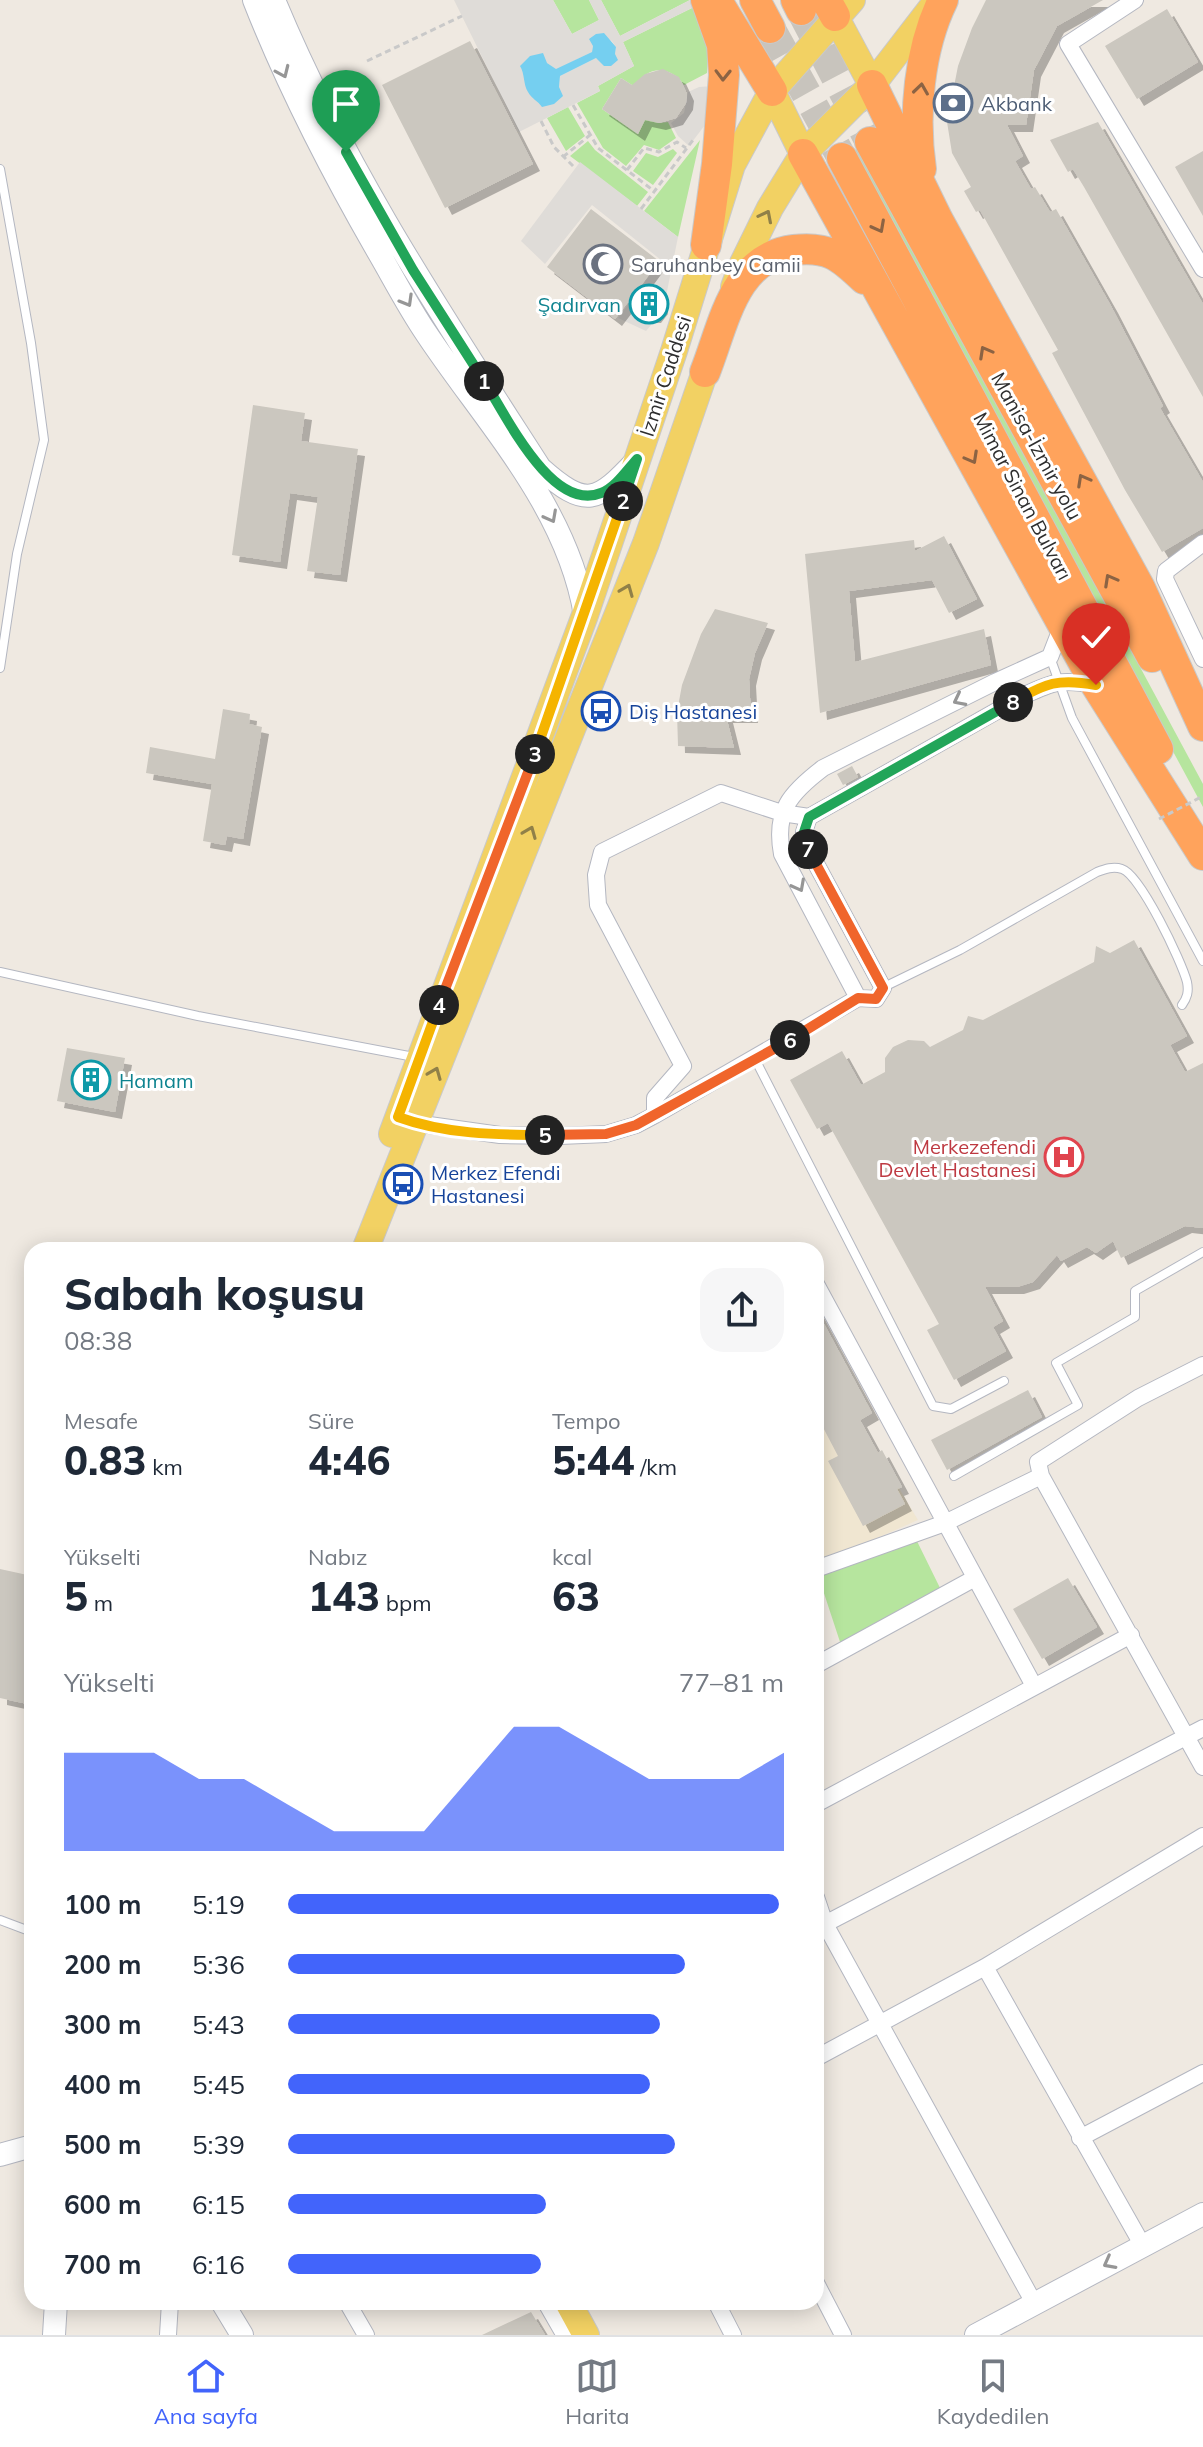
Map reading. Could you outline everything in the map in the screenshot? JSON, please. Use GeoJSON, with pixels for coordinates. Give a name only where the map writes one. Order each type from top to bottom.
{"type":"FeatureCollection","features":[{"type":"Feature","properties":{"kind":"highway"},"geometry":{"type":"LineString","coordinates":[[706,0],[722,45],[724,75],[717,164],[706,245]]}},
{"type":"Feature","properties":{"kind":"highway"},"geometry":{"type":"LineString","coordinates":[[717,0],[772,91]]}},
{"type":"Feature","properties":{"kind":"highway"},"geometry":{"type":"LineString","coordinates":[[755,0],[770,28]]}},
{"type":"Feature","properties":{"kind":"highway"},"geometry":{"type":"LineString","coordinates":[[938,220],[922,176],[917,144],[929,40],[940,0]]}},
{"type":"Feature","properties":{"kind":"highway"},"geometry":{"type":"LineString","coordinates":[[872,85],[882,135],[938,220],[1140,588],[1203,726]]}},
{"type":"Feature","properties":{"kind":"highway"},"geometry":{"type":"LineString","coordinates":[[882,135],[883,124],[873,127],[809,167],[1000,508],[1062,626],[1203,855]]}},
{"type":"Feature","properties":{"kind":"highway","name":"Manisa-İzmir yolu"},"geometry":{"type":"LineString","coordinates":[[882,135],[1203,750]]}},
{"type":"Feature","properties":{"kind":"highway","name":"Mimar Sinan Bulvarı"},"geometry":{"type":"LineString","coordinates":[[842,158],[1203,834]]}},
{"type":"Feature","properties":{"kind":"highway"},"geometry":{"type":"LineString","coordinates":[[705,372],[740,282],[758,262],[779,252],[804,249],[829,251],[844,260],[878,292]]}},
{"type":"Feature","properties":{"kind":"main road","name":"İzmir Caddesi"},"geometry":{"type":"LineString","coordinates":[[354,1242],[646,543],[743,263],[770,208],[809,167],[940,0]]}},
{"type":"Feature","properties":{"kind":"main road","name":"İzmir Caddesi"},"geometry":{"type":"LineString","coordinates":[[368,1242],[407,1120],[419,1058],[585,615],[732,165],[822,5]]}},
{"type":"Feature","properties":{"kind":"main road"},"geometry":{"type":"LineString","coordinates":[[822,5],[872,85]]}},
{"type":"Feature","properties":{"kind":"main road"},"geometry":{"type":"LineString","coordinates":[[772,91],[809,167]]}},
{"type":"Feature","properties":{"kind":"main road"},"geometry":{"type":"LineString","coordinates":[[572,2310],[586,2335]]}},
{"type":"Feature","properties":{"kind":"street"},"geometry":{"type":"LineString","coordinates":[[254,0],[284,74],[355,211],[425,332],[549,510],[580,582],[585,615]]}},
{"type":"Feature","properties":{"kind":"street"},"geometry":{"type":"LineString","coordinates":[[274,0],[320,103],[413,270],[540,468],[564,490],[585,497],[603,493],[637,459]]}},
{"type":"Feature","properties":{"kind":"street"},"geometry":{"type":"LineString","coordinates":[[1135,0],[1068,44],[1203,269]]}},
{"type":"Feature","properties":{"kind":"street"},"geometry":{"type":"LineString","coordinates":[[1203,543],[1166,571],[1165,579],[1203,659]]}},
{"type":"Feature","properties":{"kind":"street"},"geometry":{"type":"LineString","coordinates":[[858,998],[782,854],[778,833],[782,813],[797,787],[823,768],[1050,657],[1062,626]]}},
{"type":"Feature","properties":{"kind":"street"},"geometry":{"type":"LineString","coordinates":[[655,1115],[655,1098],[683,1066],[598,905],[596,875],[602,852],[721,793],[782,813],[809,817],[1025,695],[1069,680],[1096,685]]}},
{"type":"Feature","properties":{"kind":"street"},"geometry":{"type":"LineString","coordinates":[[407,1120],[500,1135],[606,1134],[636,1125],[655,1115],[858,998],[876,999],[883,988],[807,847],[804,832],[809,817]]}},
{"type":"Feature","properties":{"kind":"street"},"geometry":{"type":"LineString","coordinates":[[824,1299],[1034,1686]]}},
{"type":"Feature","properties":{"kind":"street"},"geometry":{"type":"LineString","coordinates":[[1203,1365],[1138,1398],[1038,1462],[1041,1476],[1203,1767]]}},
{"type":"Feature","properties":{"kind":"street"},"geometry":{"type":"LineString","coordinates":[[824,1566],[945,1523],[1041,1476]]}},
{"type":"Feature","properties":{"kind":"street"},"geometry":{"type":"LineString","coordinates":[[824,1661],[975,1578]]}},
{"type":"Feature","properties":{"kind":"street"},"geometry":{"type":"LineString","coordinates":[[824,1800],[1131,1635]]}},
{"type":"Feature","properties":{"kind":"street"},"geometry":{"type":"LineString","coordinates":[[824,1924],[1203,1728]]}},
{"type":"Feature","properties":{"kind":"street"},"geometry":{"type":"LineString","coordinates":[[824,2054],[985,1967],[1203,1836]]}},
{"type":"Feature","properties":{"kind":"street"},"geometry":{"type":"LineString","coordinates":[[824,1932],[880,2023],[1034,2303]]}},
{"type":"Feature","properties":{"kind":"street"},"geometry":{"type":"LineString","coordinates":[[985,1967],[1143,2246]]}},
{"type":"Feature","properties":{"kind":"street"},"geometry":{"type":"LineString","coordinates":[[1080,2138],[1203,2073]]}},
{"type":"Feature","properties":{"kind":"street"},"geometry":{"type":"LineString","coordinates":[[0,2155],[24,2148]]}},
{"type":"Feature","properties":{"kind":"street"},"geometry":{"type":"LineString","coordinates":[[976,2335],[1203,2214]]}},
{"type":"Feature","properties":{"kind":"street"},"geometry":{"type":"LineString","coordinates":[[824,2298],[843,2335]]}},
{"type":"Feature","properties":{"kind":"street"},"geometry":{"type":"LineString","coordinates":[[54,2335],[56,2310]]}},
{"type":"Feature","properties":{"kind":"street"},"geometry":{"type":"LineString","coordinates":[[63,2335],[64,2310]]}},
{"type":"Feature","properties":{"kind":"street"},"geometry":{"type":"LineString","coordinates":[[168,2335],[170,2310]]}},
{"type":"Feature","properties":{"kind":"street"},"geometry":{"type":"LineString","coordinates":[[227,2310],[242,2335]]}},
{"type":"Feature","properties":{"kind":"street"},"geometry":{"type":"LineString","coordinates":[[352,2310],[366,2335]]}},
{"type":"Feature","properties":{"kind":"street"},"geometry":{"type":"LineString","coordinates":[[554,2310],[568,2335]]}},
{"type":"Feature","properties":{"kind":"street"},"geometry":{"type":"LineString","coordinates":[[720,2310],[733,2335]]}},
{"type":"Feature","properties":{"kind":"lane"},"geometry":{"type":"LineString","coordinates":[[0,169],[29,328],[44,440],[17,554],[0,668]]}},
{"type":"Feature","properties":{"kind":"lane"},"geometry":{"type":"LineString","coordinates":[[1050,657],[1072,718],[1203,961]]}},
{"type":"Feature","properties":{"kind":"lane"},"geometry":{"type":"LineString","coordinates":[[883,988],[960,950],[1109,867],[1123,869],[1135,877],[1150,901],[1187,981],[1188,996],[1182,1005]]}},
{"type":"Feature","properties":{"kind":"lane"},"geometry":{"type":"LineString","coordinates":[[0,972],[198,1016],[419,1058]]}},
{"type":"Feature","properties":{"kind":"lane"},"geometry":{"type":"LineString","coordinates":[[755,1059],[933,1406],[951,1409],[1004,1381]]}},
{"type":"Feature","properties":{"kind":"lane"},"geometry":{"type":"LineString","coordinates":[[954,1476],[1078,1405],[1056,1363],[1135,1317],[1135,1291],[1203,1252]]}},
{"type":"Feature","properties":{"kind":"lane"},"geometry":{"type":"LineString","coordinates":[[0,1920],[24,1929]]}},
{"type":"Feature","properties":{"kind":"path"},"geometry":{"type":"LineString","coordinates":[[367,61],[462,16]]}},
{"type":"Feature","properties":{"kind":"path"},"geometry":{"type":"LineString","coordinates":[[573,105],[598,148],[654,191]]}},
{"type":"Feature","properties":{"kind":"path"},"geometry":{"type":"LineString","coordinates":[[541,121],[563,157],[575,168]]}},
{"type":"Feature","properties":{"kind":"path"},"geometry":{"type":"LineString","coordinates":[[641,209],[698,134]]}},
{"type":"Feature","properties":{"kind":"path"},"geometry":{"type":"LineString","coordinates":[[563,157],[590,135]]}},
{"type":"Feature","properties":{"kind":"path"},"geometry":{"type":"LineString","coordinates":[[627,170],[644,148],[659,152],[677,142],[687,149]]}},
{"type":"Feature","properties":{"kind":"path"},"geometry":{"type":"LineString","coordinates":[[1159,819],[1203,796]]}},
{"type":"Feature","properties":{"kind":"shaded area"},"geometry":{"type":"Polygon","coordinates":[[[454,0],[553,0],[572,34],[599,20],[589,0],[601,0],[620,36],[690,0],[694,7],[623,42],[634,66],[598,86],[600,91],[519,132],[454,0]],[[606,38],[593,46],[592,52],[556,70],[547,63],[525,63],[559,87],[560,76],[596,58],[601,61],[615,54],[616,47],[606,38]]]}},
{"type":"Feature","properties":{"kind":"shaded area"},"geometry":{"type":"Polygon","coordinates":[[[713,86],[708,121],[689,146],[678,136],[671,123],[684,113],[688,92],[713,86]]]}},
{"type":"Feature","properties":{"kind":"shaded area"},"geometry":{"type":"Polygon","coordinates":[[[580,162],[678,237],[663,311],[646,331],[618,318],[661,260],[592,205],[545,264],[521,241],[580,162]]]}},
{"type":"Feature","properties":{"kind":"shaded area"},"geometry":{"type":"Polygon","coordinates":[[[824,1362],[918,1520],[824,1561],[824,1362]]]}},
{"type":"Feature","properties":{"kind":"green space"},"geometry":{"type":"Polygon","coordinates":[[[553,0],[589,0],[599,20],[572,34],[553,0]]]}},
{"type":"Feature","properties":{"kind":"green space"},"geometry":{"type":"Polygon","coordinates":[[[601,0],[690,0],[620,36],[601,0]]]}},
{"type":"Feature","properties":{"kind":"green space"},"geometry":{"type":"Polygon","coordinates":[[[694,7],[708,49],[707,73],[684,85],[672,74],[659,70],[646,75],[635,87],[621,78],[602,109],[638,134],[645,119],[668,122],[676,138],[659,150],[644,145],[626,166],[603,148],[577,103],[600,91],[598,86],[634,66],[623,42],[694,7]]]}},
{"type":"Feature","properties":{"kind":"green space"},"geometry":{"type":"Polygon","coordinates":[[[568,107],[585,136],[566,151],[547,118],[568,107]]]}},
{"type":"Feature","properties":{"kind":"green space"},"geometry":{"type":"Polygon","coordinates":[[[700,140],[678,237],[644,211],[700,140]]]}},
{"type":"Feature","properties":{"kind":"green space"},"geometry":{"type":"Polygon","coordinates":[[[588,141],[648,192],[637,206],[570,156],[588,141]]]}},
{"type":"Feature","properties":{"kind":"green space"},"geometry":{"type":"Polygon","coordinates":[[[860,147],[1203,784],[1203,807],[850,153],[860,147]]]}},
{"type":"Feature","properties":{"kind":"green space"},"geometry":{"type":"Polygon","coordinates":[[[673,149],[677,153],[653,185],[633,171],[646,153],[658,157],[673,149]]]}},
{"type":"Feature","properties":{"kind":"green space"},"geometry":{"type":"Polygon","coordinates":[[[913,1533],[942,1592],[842,1648],[824,1593],[824,1572],[913,1533]]]}},
{"type":"Feature","properties":{"kind":"water"},"geometry":{"type":"Polygon","coordinates":[[[604,33],[616,47],[618,60],[611,66],[604,66],[596,58],[560,76],[559,87],[563,96],[554,104],[542,107],[528,92],[520,66],[530,56],[543,53],[547,63],[556,69],[592,52],[589,39],[604,33]]]}},
{"type":"Feature","properties":{"kind":"building"},"geometry":{"type":"Polygon","coordinates":[[[986,0],[1103,0],[1057,26],[1034,70],[1026,125],[1007,125],[1023,156],[1015,161],[1031,189],[1035,187],[1050,212],[1056,209],[1111,306],[1163,406],[1160,408],[1203,482],[1203,528],[1162,552],[1052,353],[1058,350],[980,210],[976,212],[964,191],[971,187],[952,153],[947,122],[958,66],[986,0]]]}},
{"type":"Feature","properties":{"kind":"building"},"geometry":{"type":"Polygon","coordinates":[[[1167,9],[1198,62],[1137,99],[1105,46],[1167,9]]]}},
{"type":"Feature","properties":{"kind":"building"},"geometry":{"type":"Polygon","coordinates":[[[470,41],[533,164],[445,208],[382,85],[470,41]]]}},
{"type":"Feature","properties":{"kind":"building"},"geometry":{"type":"Polygon","coordinates":[[[663,69],[679,77],[687,94],[686,103],[676,118],[659,123],[645,120],[638,134],[602,109],[621,78],[632,85],[645,74],[663,69]]]}},
{"type":"Feature","properties":{"kind":"building"},"geometry":{"type":"Polygon","coordinates":[[[1098,122],[1203,304],[1203,397],[1084,187],[1073,169],[1068,172],[1050,140],[1098,122]]]}},
{"type":"Feature","properties":{"kind":"building"},"geometry":{"type":"Polygon","coordinates":[[[1203,151],[1203,216],[1175,167],[1203,151]]]}},
{"type":"Feature","properties":{"kind":"building","name":"Saruhanbey Camii"},"geometry":{"type":"Polygon","coordinates":[[[591,209],[659,261],[639,288],[659,299],[661,307],[654,316],[643,316],[628,302],[615,319],[547,267],[591,209]]]}},
{"type":"Feature","properties":{"kind":"building"},"geometry":{"type":"Polygon","coordinates":[[[253,405],[305,413],[301,441],[358,449],[340,575],[307,571],[318,497],[290,493],[280,562],[232,555],[253,405]]]}},
{"type":"Feature","properties":{"kind":"building"},"geometry":{"type":"Polygon","coordinates":[[[944,536],[977,599],[949,613],[932,580],[849,591],[855,662],[984,629],[991,665],[820,713],[805,554],[914,540],[915,551],[944,536]]]}},
{"type":"Feature","properties":{"kind":"building"},"geometry":{"type":"Polygon","coordinates":[[[715,609],[768,623],[755,653],[749,679],[751,716],[726,716],[734,748],[678,746],[677,712],[682,685],[701,634],[715,609]]]}},
{"type":"Feature","properties":{"kind":"building"},"geometry":{"type":"Polygon","coordinates":[[[223,709],[250,714],[249,724],[262,727],[243,839],[227,836],[225,845],[203,841],[212,784],[146,773],[150,747],[215,759],[223,709]]]}},
{"type":"Feature","properties":{"kind":"building"},"geometry":{"type":"Polygon","coordinates":[[[852,766],[858,777],[843,785],[837,774],[852,766]]]}},
{"type":"Feature","properties":{"kind":"building","name":"Merkezefendi Devlet Hastanesi"},"geometry":{"type":"Polygon","coordinates":[[[1134,940],[1187,1036],[1170,1045],[1185,1072],[1203,1063],[1203,1228],[1185,1226],[1121,1258],[1113,1241],[1096,1253],[1087,1247],[1061,1261],[1057,1255],[1033,1282],[1017,1287],[985,1287],[1003,1321],[993,1327],[1006,1351],[954,1380],[927,1330],[939,1324],[828,1123],[817,1129],[790,1080],[842,1051],[861,1085],[885,1072],[885,1058],[893,1047],[908,1040],[924,1041],[930,1047],[963,1030],[968,1016],[983,1020],[1094,962],[1096,946],[1110,953],[1134,940]]]}},
{"type":"Feature","properties":{"kind":"building","name":"Hamam"},"geometry":{"type":"Polygon","coordinates":[[[67,1048],[125,1058],[115,1112],[57,1101],[67,1048]]]}},
{"type":"Feature","properties":{"kind":"building"},"geometry":{"type":"Polygon","coordinates":[[[824,1324],[872,1413],[860,1420],[878,1453],[882,1450],[902,1487],[897,1489],[905,1504],[863,1526],[828,1461],[838,1456],[824,1429],[824,1324]]]}},
{"type":"Feature","properties":{"kind":"building"},"geometry":{"type":"Polygon","coordinates":[[[1028,1390],[1042,1417],[947,1470],[931,1440],[1028,1390]]]}},
{"type":"Feature","properties":{"kind":"building"},"geometry":{"type":"Polygon","coordinates":[[[0,1569],[24,1574],[24,1703],[0,1698],[0,1569]]]}},
{"type":"Feature","properties":{"kind":"building"},"geometry":{"type":"Polygon","coordinates":[[[1068,1578],[1097,1627],[1042,1659],[1013,1609],[1068,1578]]]}},
{"type":"Feature","properties":{"kind":"building"},"geometry":{"type":"Polygon","coordinates":[[[531,2312],[545,2335],[482,2335],[531,2312]]]}},
{"type":"Feature","properties":{"kind":"tunnel"},"geometry":{"type":"LineString","coordinates":[[801,10],[870,142]]}},
{"type":"Feature","properties":{"kind":"tunnel"},"geometry":{"type":"LineString","coordinates":[[770,28],[842,158]]}},
{"type":"Feature","properties":{"kind":"place","name":"Akbank"},"geometry":{"type":"Point","coordinates":[953,103]}},
{"type":"Feature","properties":{"kind":"place","name":"Saruhanbey Camii"},"geometry":{"type":"Point","coordinates":[603,264]}},
{"type":"Feature","properties":{"kind":"place","name":"Şadırvan"},"geometry":{"type":"Point","coordinates":[649,304]}},
{"type":"Feature","properties":{"kind":"place","name":"Diş Hastanesi"},"geometry":{"type":"Point","coordinates":[601,711]}},
{"type":"Feature","properties":{"kind":"place","name":"Hamam"},"geometry":{"type":"Point","coordinates":[91,1080]}},
{"type":"Feature","properties":{"kind":"place","name":"Merkezefendi Devlet Hastanesi"},"geometry":{"type":"Point","coordinates":[1064,1157]}},
{"type":"Feature","properties":{"kind":"place","name":"Merkez Efendi Hastanesi"},"geometry":{"type":"Point","coordinates":[403,1184]}},
{"type":"Feature","properties":{"kind":"route"},"geometry":{"type":"LineString","coordinates":[[346,152],[413,270],[540,468],[564,490],[585,497],[603,493],[637,459],[541,738],[398,1117],[426,1125],[500,1135],[606,1134],[636,1125],[655,1115],[858,998],[876,999],[883,988],[807,847],[804,832],[809,817],[1025,695],[1052,683],[1069,680],[1096,685]]}}]}
